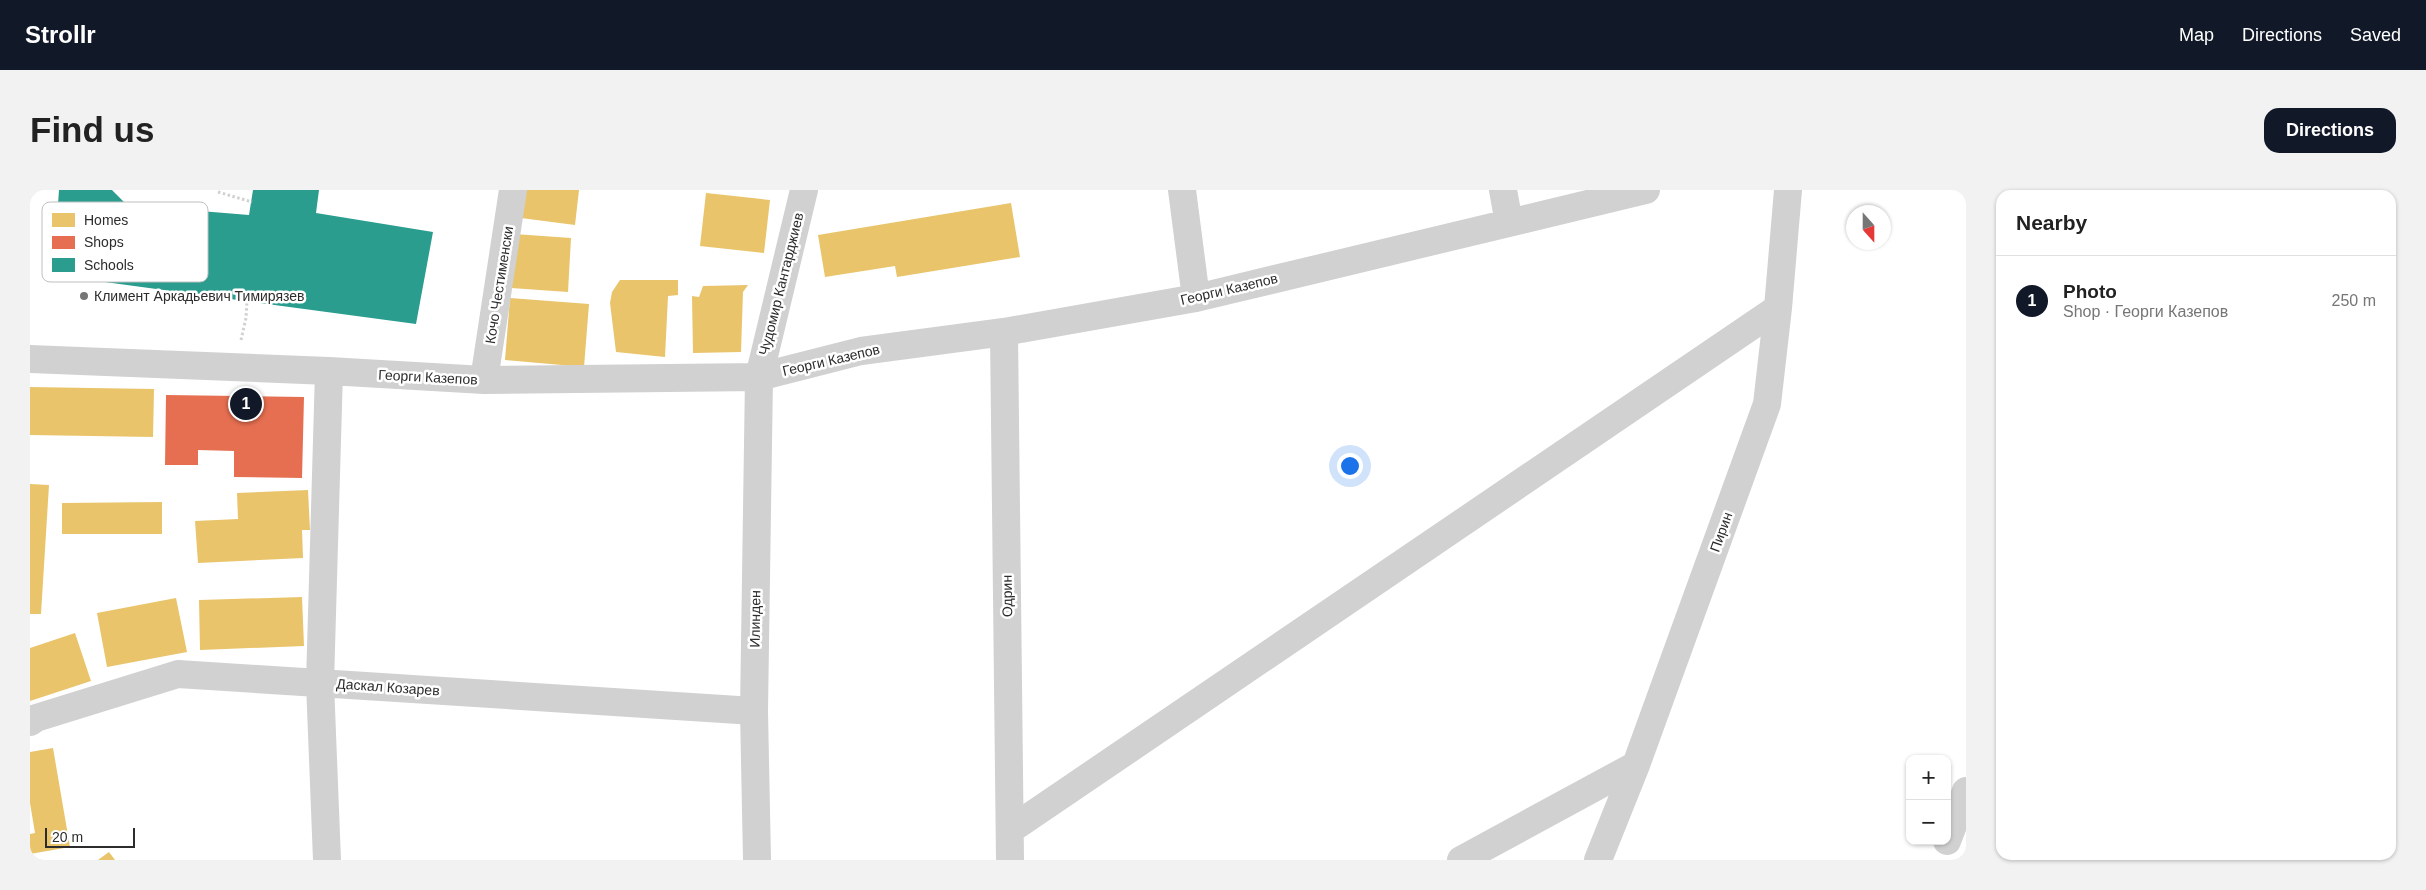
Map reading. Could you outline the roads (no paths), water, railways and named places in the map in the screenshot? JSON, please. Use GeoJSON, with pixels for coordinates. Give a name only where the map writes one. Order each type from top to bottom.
{"type":"FeatureCollection","features":[{"type":"Feature","properties":{"kind":"street","name":"Кочо Честименски"},"geometry":{"type":"LineString","coordinates":[[484,380],[513,190]]}},
{"type":"Feature","properties":{"kind":"street","name":"Чудомир Кантарджиев"},"geometry":{"type":"LineString","coordinates":[[759,377],[804,190]]}},
{"type":"Feature","properties":{"kind":"street"},"geometry":{"type":"LineString","coordinates":[[1182,190],[1196,298]]}},
{"type":"Feature","properties":{"kind":"street"},"geometry":{"type":"LineString","coordinates":[[1502,190],[1509,223]]}},
{"type":"Feature","properties":{"kind":"street","name":"Георги Казепов"},"geometry":{"type":"LineString","coordinates":[[30,359],[329,371],[484,380],[759,377],[860,350],[1004,332],[1196,298],[1646,190]]}},
{"type":"Feature","properties":{"kind":"street","name":"Пирин"},"geometry":{"type":"LineString","coordinates":[[1598,860],[1636,765],[1767,404],[1778,308],[1788,190]]}},
{"type":"Feature","properties":{"kind":"street"},"geometry":{"type":"LineString","coordinates":[[1010,830],[1778,308]]}},
{"type":"Feature","properties":{"kind":"street","name":"Одрин"},"geometry":{"type":"LineString","coordinates":[[1004,332],[1010,860]]}},
{"type":"Feature","properties":{"kind":"street"},"geometry":{"type":"LineString","coordinates":[[327,860],[320,683],[329,371]]}},
{"type":"Feature","properties":{"kind":"street","name":"Илинден"},"geometry":{"type":"LineString","coordinates":[[757,860],[754,711],[759,377]]}},
{"type":"Feature","properties":{"kind":"street","name":"Даскал Козарев"},"geometry":{"type":"LineString","coordinates":[[30,722],[36,718],[178,674],[754,711]]}},
{"type":"Feature","properties":{"kind":"street"},"geometry":{"type":"LineString","coordinates":[[1461,860],[1636,765]]}},
{"type":"Feature","properties":{"kind":"street"},"geometry":{"type":"LineString","coordinates":[[1951,831],[1966,792]]}},
{"type":"Feature","properties":{"kind":"street"},"geometry":{"type":"LineString","coordinates":[[1937,860],[1945,845]]}},
{"type":"Feature","properties":{"kind":"place","name":"Климент Аркадьевич Тимирязев"},"geometry":{"type":"Point","coordinates":[84,296]}},
{"type":"Feature","properties":{"kind":"place","name":"Photo"},"geometry":{"type":"Point","coordinates":[246,404]}}]}
